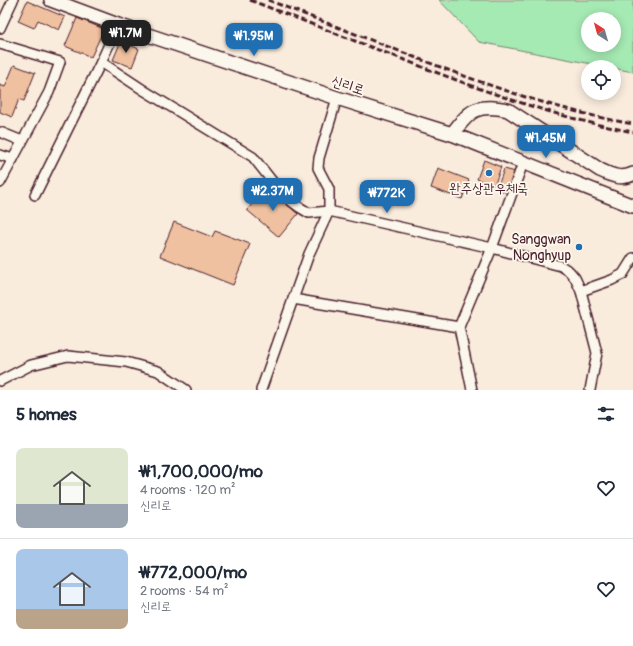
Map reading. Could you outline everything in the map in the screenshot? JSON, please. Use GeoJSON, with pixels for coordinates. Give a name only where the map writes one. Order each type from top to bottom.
{"type":"FeatureCollection","features":[{"type":"Feature","properties":{"kind":"street"},"geometry":{"type":"LineString","coordinates":[[0,28],[13,0]]}},
{"type":"Feature","properties":{"kind":"street","name":"신리로"},"geometry":{"type":"LineString","coordinates":[[51,0],[118,25],[337,98],[452,134],[633,206]]}},
{"type":"Feature","properties":{"kind":"street"},"geometry":{"type":"LineString","coordinates":[[35,195],[118,25]]}},
{"type":"Feature","properties":{"kind":"street"},"geometry":{"type":"LineString","coordinates":[[0,44],[60,62],[48,92],[0,183]]}},
{"type":"Feature","properties":{"kind":"street"},"geometry":{"type":"LineString","coordinates":[[101,62],[145,91],[253,157],[283,195],[299,207],[309,212],[329,211],[492,248],[561,266],[569,271],[575,278],[581,291],[597,353],[590,390]]}},
{"type":"Feature","properties":{"kind":"street"},"geometry":{"type":"LineString","coordinates":[[262,390],[309,254],[329,211],[328,189],[318,168],[319,158],[337,98]]}},
{"type":"Feature","properties":{"kind":"street"},"geometry":{"type":"LineString","coordinates":[[452,134],[462,121],[478,108],[493,106],[508,110],[530,123],[600,170],[615,177],[633,174]]}},
{"type":"Feature","properties":{"kind":"street"},"geometry":{"type":"LineString","coordinates":[[0,132],[22,141]]}},
{"type":"Feature","properties":{"kind":"street"},"geometry":{"type":"LineString","coordinates":[[0,155],[13,159]]}},
{"type":"Feature","properties":{"kind":"street"},"geometry":{"type":"LineString","coordinates":[[472,390],[459,327],[492,248],[522,163]]}},
{"type":"Feature","properties":{"kind":"street"},"geometry":{"type":"LineString","coordinates":[[581,291],[612,280],[623,274],[633,258]]}},
{"type":"Feature","properties":{"kind":"street"},"geometry":{"type":"LineString","coordinates":[[293,299],[459,327]]}},
{"type":"Feature","properties":{"kind":"street"},"geometry":{"type":"LineString","coordinates":[[0,381],[31,365],[68,356],[126,362],[145,367],[158,371],[186,390]]}},
{"type":"Feature","properties":{"kind":"green space"},"geometry":{"type":"Polygon","coordinates":[[[439,0],[633,0],[633,72],[621,70],[621,60],[581,60],[581,62],[479,42],[439,0]]]}},
{"type":"Feature","properties":{"kind":"building"},"geometry":{"type":"Polygon","coordinates":[[[27,1],[65,17],[59,30],[38,20],[34,28],[18,21],[27,1]]]}},
{"type":"Feature","properties":{"kind":"building"},"geometry":{"type":"Polygon","coordinates":[[[77,18],[104,29],[91,57],[65,46],[77,18]]]}},
{"type":"Feature","properties":{"kind":"building"},"geometry":{"type":"Polygon","coordinates":[[[121,41],[139,49],[132,67],[113,60],[121,41]]]}},
{"type":"Feature","properties":{"kind":"building"},"geometry":{"type":"Polygon","coordinates":[[[14,65],[35,73],[24,101],[19,99],[12,117],[0,112],[0,85],[5,87],[14,65]]]}},
{"type":"Feature","properties":{"kind":"building","name":"완주상관우체국"},"geometry":{"type":"Polygon","coordinates":[[[484,160],[501,167],[494,186],[477,179],[484,160]]]}},
{"type":"Feature","properties":{"kind":"building"},"geometry":{"type":"Polygon","coordinates":[[[438,168],[469,180],[462,199],[431,188],[438,168]]]}},
{"type":"Feature","properties":{"kind":"building"},"geometry":{"type":"Polygon","coordinates":[[[504,169],[516,172],[508,193],[497,189],[504,169]]]}},
{"type":"Feature","properties":{"kind":"building"},"geometry":{"type":"Polygon","coordinates":[[[267,187],[298,214],[279,237],[247,210],[267,187]]]}},
{"type":"Feature","properties":{"kind":"building"},"geometry":{"type":"Polygon","coordinates":[[[174,222],[212,237],[215,231],[250,244],[233,285],[160,256],[174,222]]]}},
{"type":"Feature","properties":{"kind":"railway"},"geometry":{"type":"LineString","coordinates":[[250,0],[430,70],[516,101],[603,126],[633,132]]}},
{"type":"Feature","properties":{"kind":"railway"},"geometry":{"type":"LineString","coordinates":[[268,0],[488,85],[574,111],[633,124]]}},
{"type":"Feature","properties":{"kind":"place","name":"완주상관우체국"},"geometry":{"type":"Point","coordinates":[489,173]}},
{"type":"Feature","properties":{"kind":"place","name":"Sanggwan Nonghyup"},"geometry":{"type":"Point","coordinates":[579,247]}}]}
